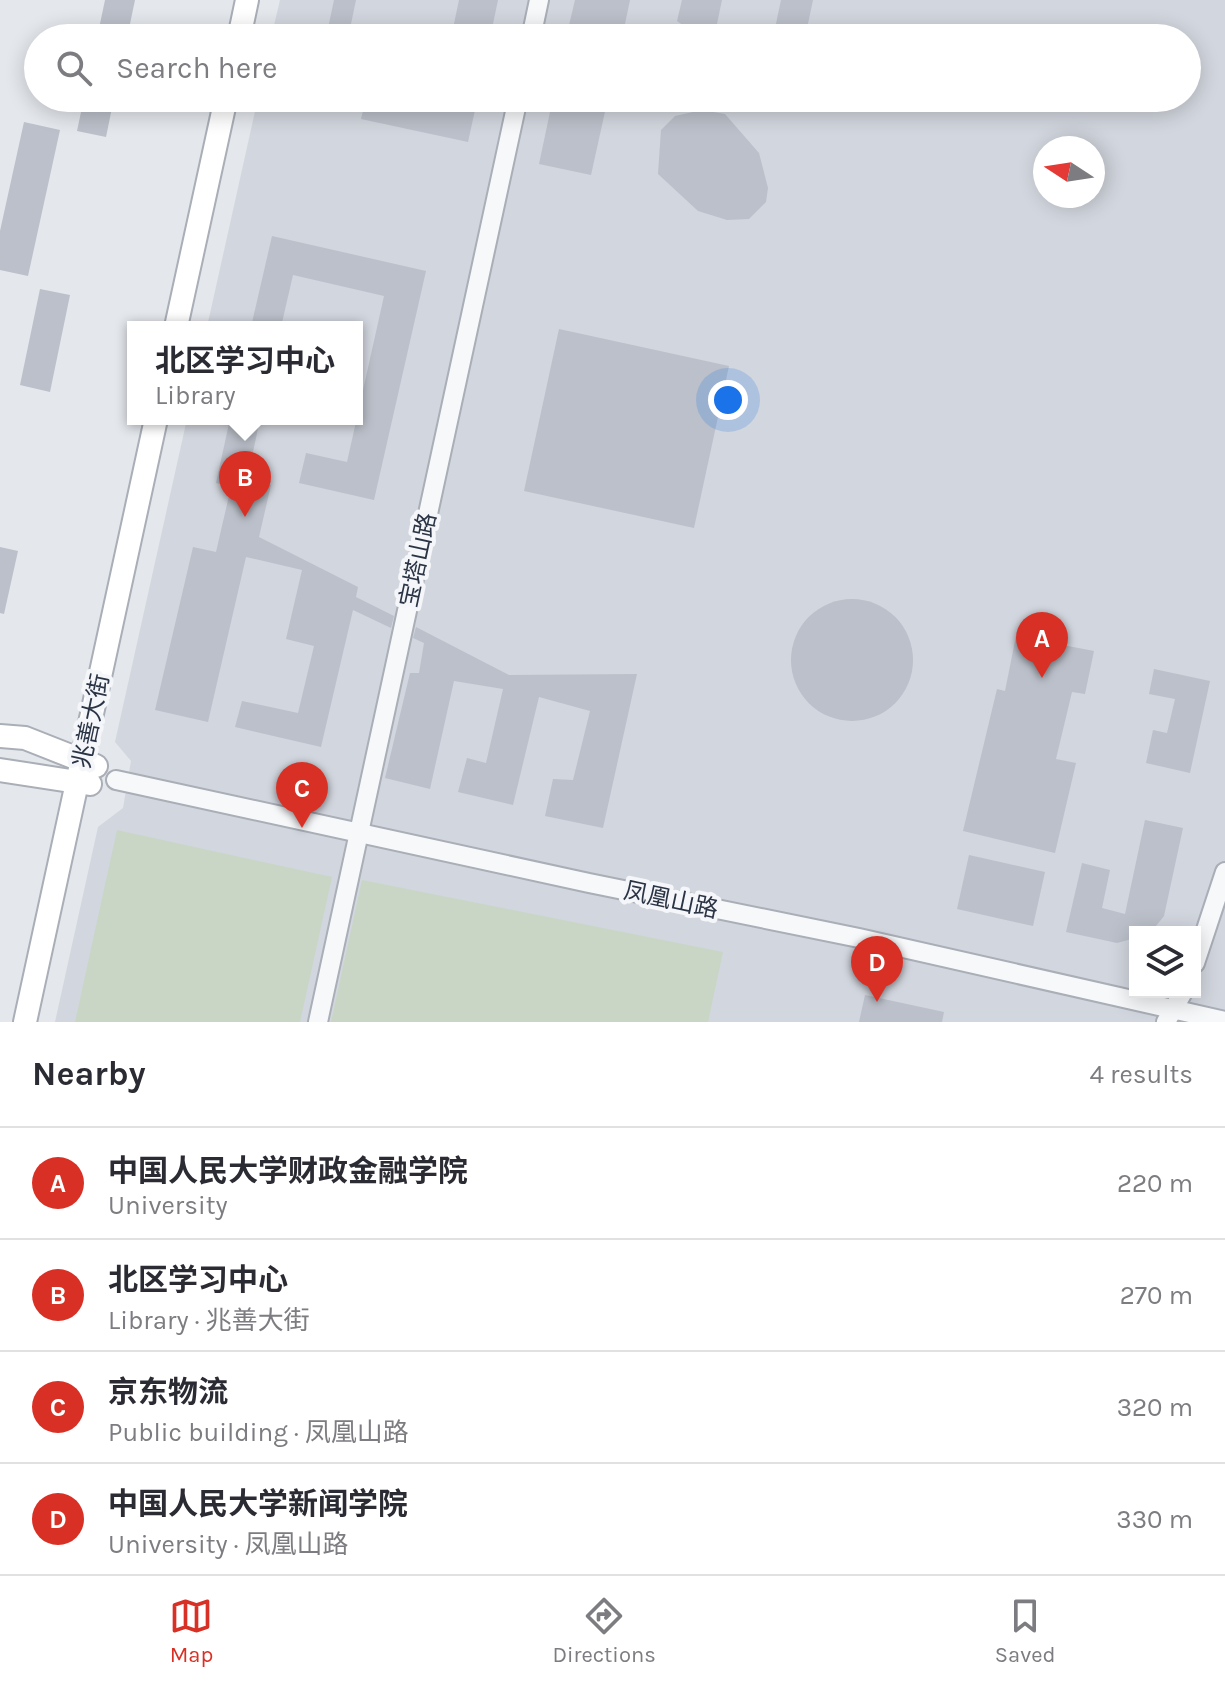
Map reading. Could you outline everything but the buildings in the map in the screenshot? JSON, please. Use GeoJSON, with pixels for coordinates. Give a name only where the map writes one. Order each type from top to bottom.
{"type":"FeatureCollection","features":[{"type":"Feature","properties":{"kind":"main road"},"geometry":{"type":"LineString","coordinates":[[242,24],[247,0]]}},
{"type":"Feature","properties":{"kind":"main road"},"geometry":{"type":"LineString","coordinates":[[257,24],[262,0]]}},
{"type":"Feature","properties":{"kind":"main road"},"geometry":{"type":"LineString","coordinates":[[177,321],[223,112]]}},
{"type":"Feature","properties":{"kind":"main road"},"geometry":{"type":"LineString","coordinates":[[192,321],[238,112]]}},
{"type":"Feature","properties":{"kind":"main road","name":"兆善大街"},"geometry":{"type":"LineString","coordinates":[[41,1022],[155,425]]}},
{"type":"Feature","properties":{"kind":"main road","name":"兆善大街"},"geometry":{"type":"LineString","coordinates":[[25,1022],[171,425]]}},
{"type":"Feature","properties":{"kind":"main road"},"geometry":{"type":"LineString","coordinates":[[0,736],[25,738],[87,774]]}},
{"type":"Feature","properties":{"kind":"main road"},"geometry":{"type":"LineString","coordinates":[[0,770],[87,774]]}},
{"type":"Feature","properties":{"kind":"street"},"geometry":{"type":"LineString","coordinates":[[534,24],[539,0]]}},
{"type":"Feature","properties":{"kind":"street","name":"宝塔山路"},"geometry":{"type":"LineString","coordinates":[[318,1022],[515,112]]}},
{"type":"Feature","properties":{"kind":"street","name":"凤凰山路"},"geometry":{"type":"LineString","coordinates":[[116,780],[859,938],[1169,1016],[1225,1021]]}},
{"type":"Feature","properties":{"kind":"street"},"geometry":{"type":"LineString","coordinates":[[1201,945],[1225,872]]}},
{"type":"Feature","properties":{"kind":"street"},"geometry":{"type":"LineString","coordinates":[[1169,1016],[1180,998]]}},
{"type":"Feature","properties":{"kind":"shaded area"},"geometry":{"type":"Polygon","coordinates":[[[280,0],[1225,0],[1225,1022],[55,1022],[98,827],[123,808],[131,761],[115,742],[186,425],[363,425],[363,321],[208,321],[255,112],[1201,112],[1201,24],[274,24],[280,0]]]}},
{"type":"Feature","properties":{"kind":"green space"},"geometry":{"type":"Polygon","coordinates":[[[117,830],[332,877],[300,1022],[75,1022],[117,830]]]}},
{"type":"Feature","properties":{"kind":"green space"},"geometry":{"type":"Polygon","coordinates":[[[362,880],[723,952],[708,1022],[331,1022],[362,880]]]}},
{"type":"Feature","properties":{"kind":"place","name":"北区学习中心"},"geometry":{"type":"Point","coordinates":[245,517]}},
{"type":"Feature","properties":{"kind":"place","name":"中国人民大学财政金融学院"},"geometry":{"type":"Point","coordinates":[1042,678]}},
{"type":"Feature","properties":{"kind":"place","name":"京东物流"},"geometry":{"type":"Point","coordinates":[302,828]}},
{"type":"Feature","properties":{"kind":"place","name":"中国人民大学新闻学院"},"geometry":{"type":"Point","coordinates":[877,1002]}}]}
